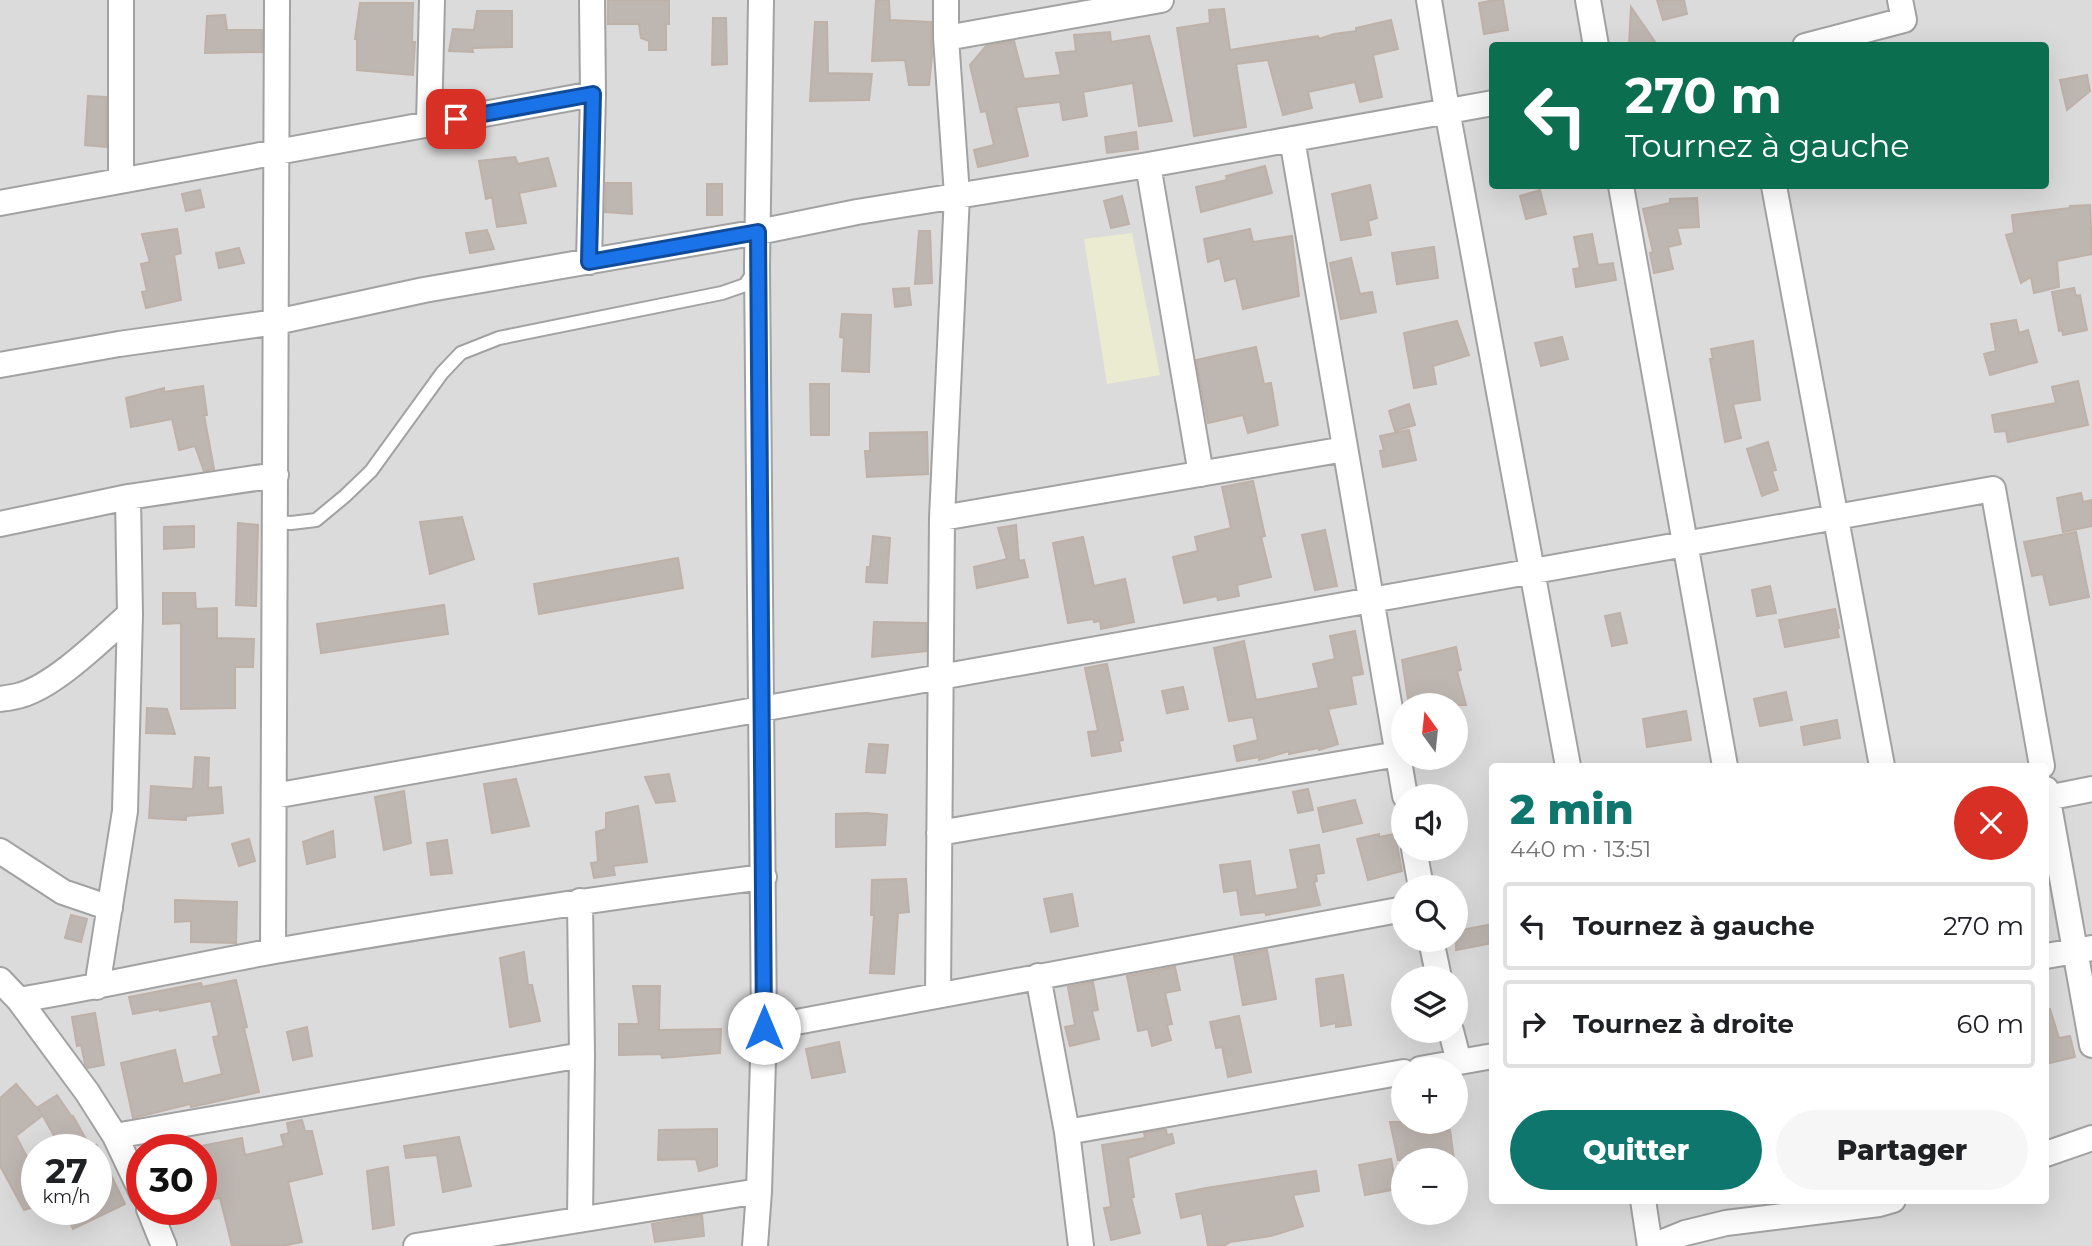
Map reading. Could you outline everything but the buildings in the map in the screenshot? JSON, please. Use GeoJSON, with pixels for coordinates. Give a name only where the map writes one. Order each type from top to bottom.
{"type":"FeatureCollection","features":[{"type":"Feature","properties":{"kind":"street"},"geometry":{"type":"LineString","coordinates":[[121,0],[121,180]]}},
{"type":"Feature","properties":{"kind":"street"},"geometry":{"type":"LineString","coordinates":[[273,951],[278,0]]}},
{"type":"Feature","properties":{"kind":"street"},"geometry":{"type":"LineString","coordinates":[[429,124],[432,0]]}},
{"type":"Feature","properties":{"kind":"street"},"geometry":{"type":"LineString","coordinates":[[589,262],[592,0]]}},
{"type":"Feature","properties":{"kind":"street"},"geometry":{"type":"LineString","coordinates":[[755,1246],[764,1028],[757,267],[761,0]]}},
{"type":"Feature","properties":{"kind":"street"},"geometry":{"type":"LineString","coordinates":[[938,995],[942,519],[957,195],[946,38],[946,0]]}},
{"type":"Feature","properties":{"kind":"street"},"geometry":{"type":"LineString","coordinates":[[946,38],[1161,0]]}},
{"type":"Feature","properties":{"kind":"street"},"geometry":{"type":"LineString","coordinates":[[1429,0],[1567,763]]}},
{"type":"Feature","properties":{"kind":"street"},"geometry":{"type":"LineString","coordinates":[[1587,0],[1595,42]]}},
{"type":"Feature","properties":{"kind":"street"},"geometry":{"type":"LineString","coordinates":[[1820,42],[1904,20],[1900,0]]}},
{"type":"Feature","properties":{"kind":"street"},"geometry":{"type":"LineString","coordinates":[[0,202],[593,94]]}},
{"type":"Feature","properties":{"kind":"street"},"geometry":{"type":"LineString","coordinates":[[0,365],[276,321],[424,290],[1489,104]]}},
{"type":"Feature","properties":{"kind":"street"},"geometry":{"type":"LineString","coordinates":[[1292,139],[1391,714]]}},
{"type":"Feature","properties":{"kind":"street"},"geometry":{"type":"LineString","coordinates":[[1148,165],[1201,474]]}},
{"type":"Feature","properties":{"kind":"street"},"geometry":{"type":"LineString","coordinates":[[1622,189],[1724,763]]}},
{"type":"Feature","properties":{"kind":"street"},"geometry":{"type":"LineString","coordinates":[[1775,189],[1881,763]]}},
{"type":"Feature","properties":{"kind":"street"},"geometry":{"type":"LineString","coordinates":[[942,519],[1345,449]]}},
{"type":"Feature","properties":{"kind":"street"},"geometry":{"type":"LineString","coordinates":[[0,524],[128,497],[276,475]]}},
{"type":"Feature","properties":{"kind":"street"},"geometry":{"type":"LineString","coordinates":[[274,796],[1993,489],[2041,763]]}},
{"type":"Feature","properties":{"kind":"street"},"geometry":{"type":"LineString","coordinates":[[97,987],[125,811],[130,614],[128,497]]}},
{"type":"Feature","properties":{"kind":"street"},"geometry":{"type":"LineString","coordinates":[[0,699],[23,694],[53,678],[130,614]]}},
{"type":"Feature","properties":{"kind":"street"},"geometry":{"type":"LineString","coordinates":[[939,833],[1391,755]]}},
{"type":"Feature","properties":{"kind":"street"},"geometry":{"type":"LineString","coordinates":[[2049,794],[2092,789]]}},
{"type":"Feature","properties":{"kind":"street"},"geometry":{"type":"LineString","coordinates":[[2049,807],[2083,950],[2092,1045]]}},
{"type":"Feature","properties":{"kind":"street"},"geometry":{"type":"LineString","coordinates":[[0,851],[63,892],[110,908]]}},
{"type":"Feature","properties":{"kind":"street"},"geometry":{"type":"LineString","coordinates":[[19,1000],[273,951],[580,901],[764,877]]}},
{"type":"Feature","properties":{"kind":"street"},"geometry":{"type":"LineString","coordinates":[[580,901],[580,1219]]}},
{"type":"Feature","properties":{"kind":"street"},"geometry":{"type":"LineString","coordinates":[[764,1028],[1391,911]]}},
{"type":"Feature","properties":{"kind":"street"},"geometry":{"type":"LineString","coordinates":[[2049,956],[2083,950]]}},
{"type":"Feature","properties":{"kind":"street"},"geometry":{"type":"LineString","coordinates":[[1038,976],[1067,1132],[1081,1246]]}},
{"type":"Feature","properties":{"kind":"street"},"geometry":{"type":"LineString","coordinates":[[0,980],[19,1000],[87,1093],[115,1136],[126,1159]]}},
{"type":"Feature","properties":{"kind":"street"},"geometry":{"type":"LineString","coordinates":[[115,1136],[582,1055]]}},
{"type":"Feature","properties":{"kind":"street"},"geometry":{"type":"LineString","coordinates":[[1468,1060],[1489,1057]]}},
{"type":"Feature","properties":{"kind":"street"},"geometry":{"type":"LineString","coordinates":[[1067,1132],[1391,1074]]}},
{"type":"Feature","properties":{"kind":"street"},"geometry":{"type":"LineString","coordinates":[[2049,1153],[2092,1138]]}},
{"type":"Feature","properties":{"kind":"street"},"geometry":{"type":"LineString","coordinates":[[416,1246],[759,1191]]}},
{"type":"Feature","properties":{"kind":"street"},"geometry":{"type":"LineString","coordinates":[[1644,1204],[1651,1246],[1685,1233],[1726,1223],[1882,1204]]}},
{"type":"Feature","properties":{"kind":"street"},"geometry":{"type":"LineString","coordinates":[[155,1225],[164,1246]]}},
{"type":"Feature","properties":{"kind":"lane"},"geometry":{"type":"LineString","coordinates":[[275,522],[316,520],[345,496],[371,471],[442,373],[461,353],[499,338],[722,293],[745,285],[757,267]]}},
{"type":"Feature","properties":{"kind":"shaded area"},"geometry":{"type":"Polygon","coordinates":[[[0,0],[2092,0],[2092,1246],[0,1246],[0,0]]]}},
{"type":"Feature","properties":{"kind":"green space"},"geometry":{"type":"Polygon","coordinates":[[[1132,233],[1160,375],[1107,384],[1084,239],[1132,233]]]}},
{"type":"Feature","properties":{"kind":"route"},"geometry":{"type":"LineString","coordinates":[[456,119],[593,94],[589,262],[758,232],[764,1028]]}}]}
